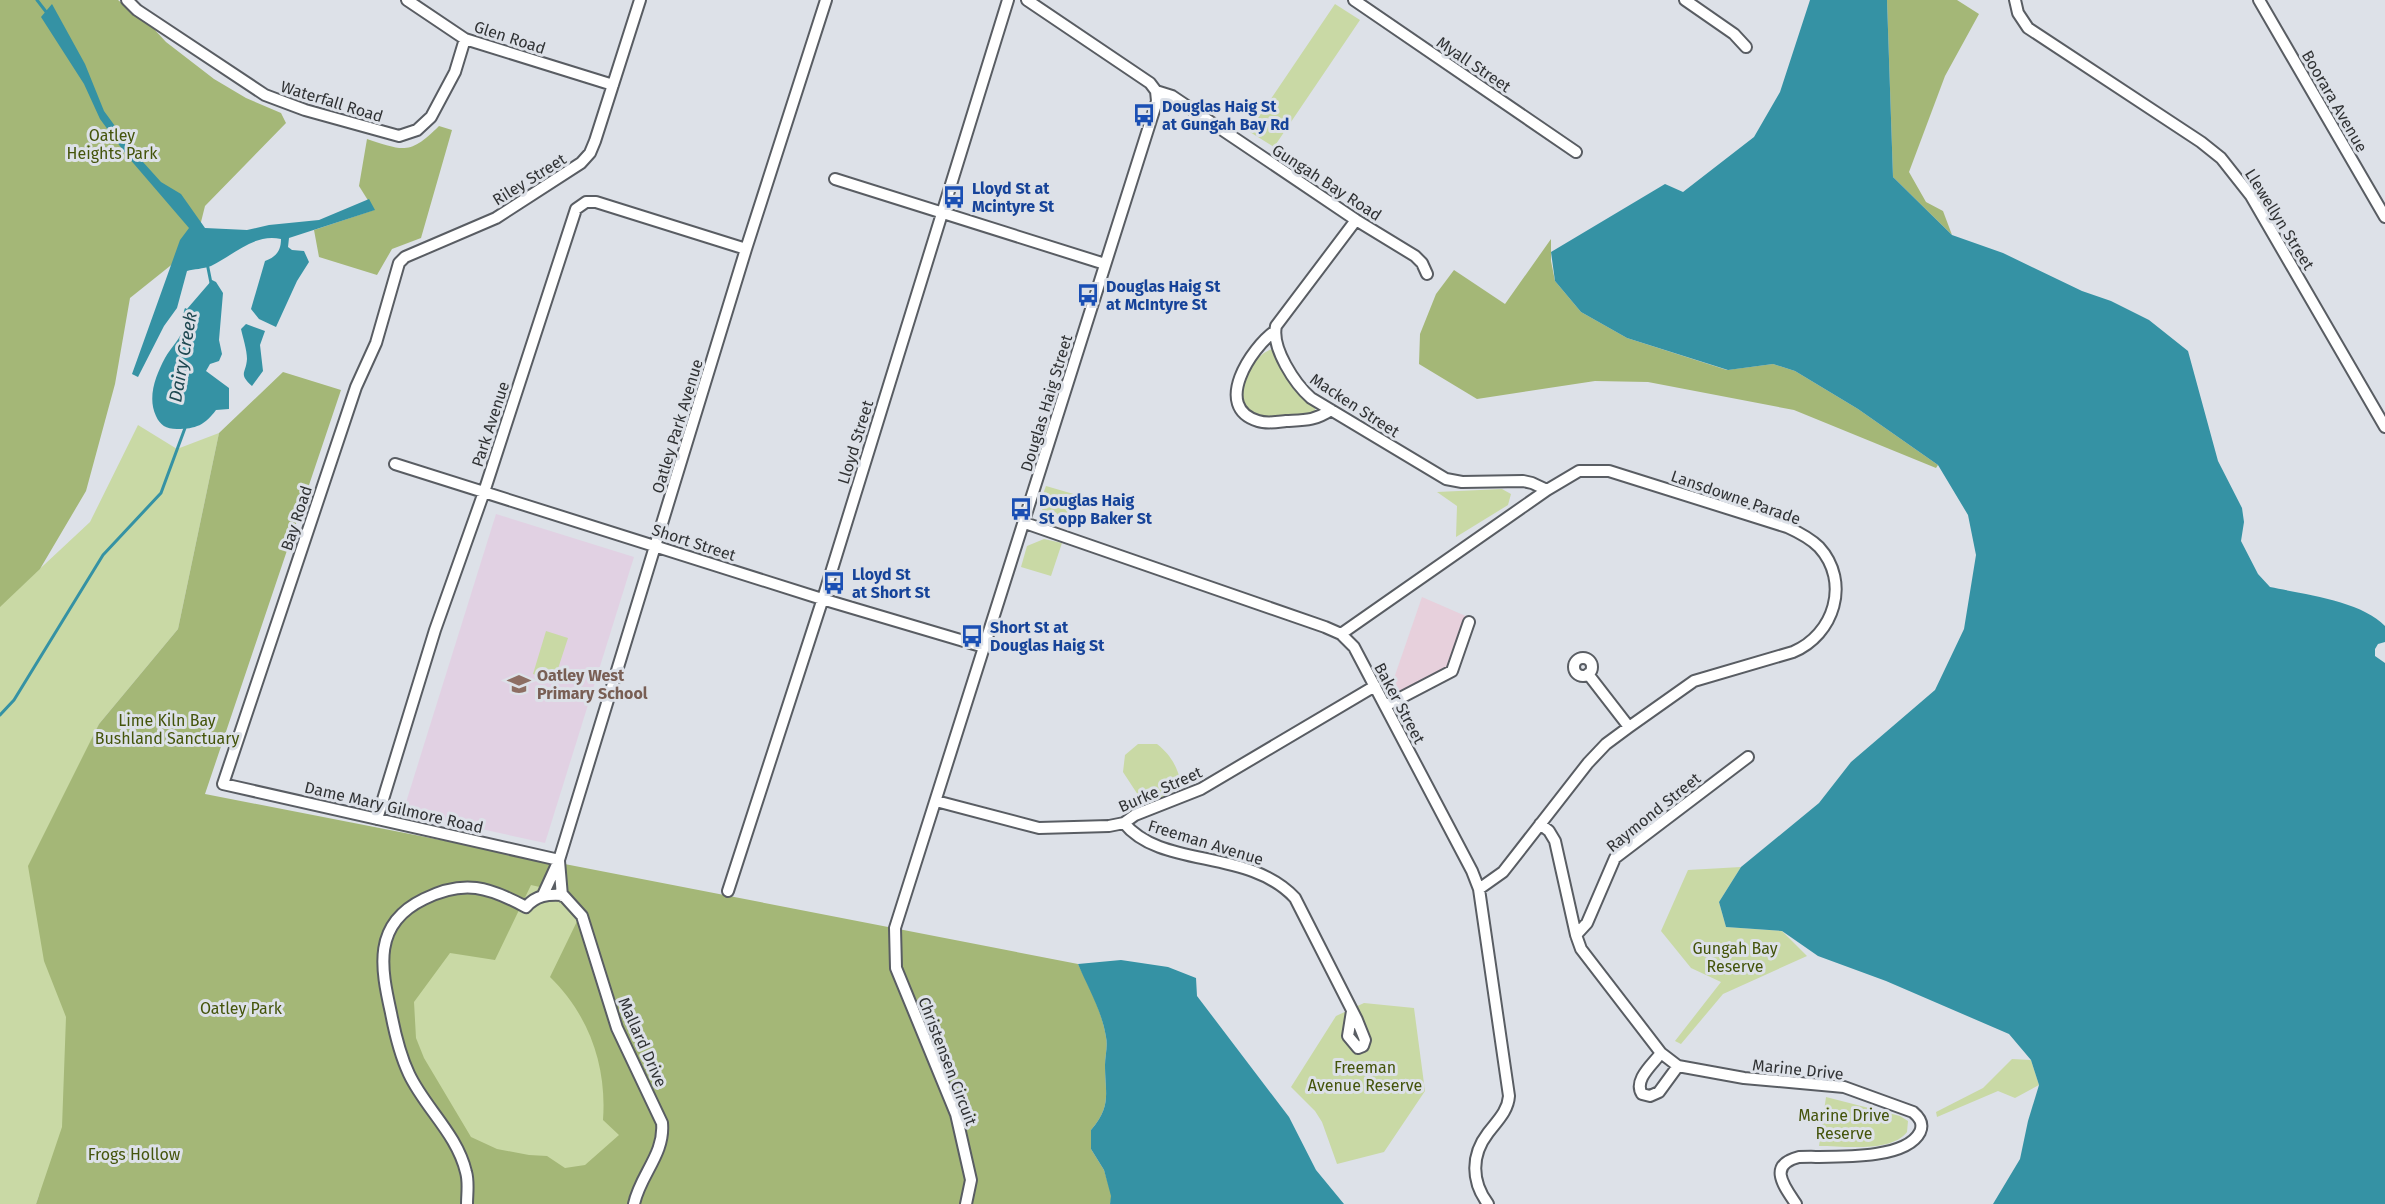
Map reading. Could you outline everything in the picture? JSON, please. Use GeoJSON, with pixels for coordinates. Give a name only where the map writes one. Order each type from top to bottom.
{"type":"FeatureCollection","features":[{"type":"Feature","properties":{"kind":"street","name":"Waterfall Road"},"geometry":{"type":"LineString","coordinates":[[127,0],[137,10],[259,92],[304,110],[399,136],[417,130],[431,117],[455,72],[465,39]]}},
{"type":"Feature","properties":{"kind":"street","name":"Glen Road"},"geometry":{"type":"LineString","coordinates":[[406,0],[465,39],[613,85]]}},
{"type":"Feature","properties":{"kind":"street","name":"Riley Street"},"geometry":{"type":"LineString","coordinates":[[399,263],[405,257],[492,220],[581,164],[590,153],[595,141],[640,0]]}},
{"type":"Feature","properties":{"kind":"street","name":"Oatley Park Avenue"},"geometry":{"type":"LineString","coordinates":[[559,860],[746,249],[826,0]]}},
{"type":"Feature","properties":{"kind":"street","name":"Lloyd Street"},"geometry":{"type":"LineString","coordinates":[[728,891],[822,599],[1008,0]]}},
{"type":"Feature","properties":{"kind":"street","name":"Gungah Bay Road"},"geometry":{"type":"LineString","coordinates":[[1027,0],[1150,83],[1156,92],[1172,96],[1356,220],[1415,256],[1422,263],[1427,274]]}},
{"type":"Feature","properties":{"kind":"street","name":"Myall Street"},"geometry":{"type":"LineString","coordinates":[[1354,0],[1576,152]]}},
{"type":"Feature","properties":{"kind":"street"},"geometry":{"type":"LineString","coordinates":[[1685,0],[1734,34],[1746,47]]}},
{"type":"Feature","properties":{"kind":"street","name":"Boorara Avenue"},"geometry":{"type":"LineString","coordinates":[[2259,0],[2385,217]]}},
{"type":"Feature","properties":{"kind":"street","name":"Llewellyn Street"},"geometry":{"type":"LineString","coordinates":[[2015,3],[2020,19],[2028,28],[2115,87],[2184,129],[2221,158],[2235,174],[2251,196],[2385,427]]}},
{"type":"Feature","properties":{"kind":"street","name":"Douglas Haig Street"},"geometry":{"type":"LineString","coordinates":[[895,928],[1156,101],[1156,92]]}},
{"type":"Feature","properties":{"kind":"street"},"geometry":{"type":"LineString","coordinates":[[835,179],[1105,264]]}},
{"type":"Feature","properties":{"kind":"street","name":"Park Avenue"},"geometry":{"type":"LineString","coordinates":[[377,819],[435,630],[484,492],[572,215],[579,205],[596,202],[746,249]]}},
{"type":"Feature","properties":{"kind":"street"},"geometry":{"type":"LineString","coordinates":[[1330,410],[1316,419],[1262,422],[1247,416],[1240,408],[1237,400],[1238,380],[1261,343],[1275,331],[1278,321],[1356,220]]}},
{"type":"Feature","properties":{"kind":"street","name":"Bay Road"},"geometry":{"type":"LineString","coordinates":[[223,784],[356,387],[376,343],[399,263]]}},
{"type":"Feature","properties":{"kind":"street","name":"Macken Street"},"geometry":{"type":"LineString","coordinates":[[1275,331],[1279,347],[1294,380],[1311,398],[1446,479],[1462,482],[1523,481],[1546,490]]}},
{"type":"Feature","properties":{"kind":"street","name":"Short Street"},"geometry":{"type":"LineString","coordinates":[[395,464],[822,599],[984,647]]}},
{"type":"Feature","properties":{"kind":"street","name":"Lansdowne Parade"},"geometry":{"type":"LineString","coordinates":[[1341,634],[1546,490],[1579,471],[1609,471],[1798,532],[1818,546],[1833,573],[1836,594],[1834,606],[1826,626],[1811,642],[1793,652],[1694,681],[1606,744],[1592,758],[1503,872],[1479,889]]}},
{"type":"Feature","properties":{"kind":"street","name":"Baker Street"},"geometry":{"type":"LineString","coordinates":[[1024,522],[1325,627],[1341,634],[1358,654],[1472,871],[1479,889],[1509,1095],[1506,1109],[1480,1145],[1475,1157],[1475,1176],[1488,1204]]}},
{"type":"Feature","properties":{"kind":"street"},"geometry":{"type":"LineString","coordinates":[[1385,706],[1452,671],[1469,622]]}},
{"type":"Feature","properties":{"kind":"street"},"geometry":{"type":"LineString","coordinates":[[1588,674],[1629,727]]}},
{"type":"Feature","properties":{"kind":"street","name":"Burke Street"},"geometry":{"type":"LineString","coordinates":[[936,801],[1039,828],[1109,826],[1124,823],[1136,815],[1190,795],[1375,686]]}},
{"type":"Feature","properties":{"kind":"street","name":"Raymond Street"},"geometry":{"type":"LineString","coordinates":[[1576,935],[1587,923],[1615,858],[1748,756]]}},
{"type":"Feature","properties":{"kind":"street","name":"Dame Mary Gilmore Road"},"geometry":{"type":"LineString","coordinates":[[223,784],[559,860]]}},
{"type":"Feature","properties":{"kind":"street","name":"Freeman Avenue"},"geometry":{"type":"LineString","coordinates":[[1124,823],[1133,834],[1152,844],[1254,870],[1284,886],[1295,898],[1352,1011]]}},
{"type":"Feature","properties":{"kind":"street","name":"Marine Drive"},"geometry":{"type":"LineString","coordinates":[[1540,824],[1549,831],[1555,841],[1576,935],[1586,957],[1661,1053],[1678,1065],[1728,1076],[1844,1088],[1906,1109],[1919,1118],[1922,1127],[1918,1135],[1896,1149],[1877,1154],[1799,1156],[1787,1161],[1781,1170],[1780,1179],[1796,1204]]}},
{"type":"Feature","properties":{"kind":"street"},"geometry":{"type":"LineString","coordinates":[[543,896],[559,860]]}},
{"type":"Feature","properties":{"kind":"street"},"geometry":{"type":"LineString","coordinates":[[467,1204],[466,1172],[447,1131],[418,1091],[403,1059],[384,979],[382,955],[386,938],[401,915],[421,900],[446,890],[468,886],[482,888],[503,895],[526,908],[533,899],[543,896],[562,896],[559,860]]}},
{"type":"Feature","properties":{"kind":"street","name":"Mallard Drive"},"geometry":{"type":"LineString","coordinates":[[562,896],[582,916],[617,1028],[663,1123],[663,1136],[659,1150],[638,1189],[634,1204]]}},
{"type":"Feature","properties":{"kind":"street","name":"Christensen Circuit"},"geometry":{"type":"LineString","coordinates":[[895,928],[896,968],[956,1114],[971,1180],[966,1204]]}},
{"type":"Feature","properties":{"kind":"street"},"geometry":{"type":"LineString","coordinates":[[1661,1053],[1640,1081],[1639,1089],[1642,1094],[1650,1096],[1657,1094],[1678,1065]]}},
{"type":"Feature","properties":{"kind":"shaded area","name":"Oatley West Primary School"},"geometry":{"type":"Polygon","coordinates":[[[496,514],[634,557],[545,843],[403,812],[496,514]]]}},
{"type":"Feature","properties":{"kind":"shaded area"},"geometry":{"type":"Polygon","coordinates":[[[1422,597],[1468,617],[1451,668],[1400,695],[1392,684],[1422,597]]]}},
{"type":"Feature","properties":{"kind":"green space","name":"Oatley Heights Park"},"geometry":{"type":"Polygon","coordinates":[[[0,0],[118,0],[154,29],[166,42],[214,79],[246,98],[281,113],[286,123],[205,206],[195,246],[130,298],[115,384],[86,491],[40,569],[0,607],[0,0]]]}},
{"type":"Feature","properties":{"kind":"green space"},"geometry":{"type":"Polygon","coordinates":[[[1887,0],[1957,0],[1979,14],[1945,76],[1909,172],[1926,202],[1943,211],[1952,235],[1893,177],[1887,0]]]}},
{"type":"Feature","properties":{"kind":"green space"},"geometry":{"type":"Polygon","coordinates":[[[1335,4],[1360,20],[1274,147],[1245,129],[1252,127],[1335,4]]]}},
{"type":"Feature","properties":{"kind":"green space"},"geometry":{"type":"Polygon","coordinates":[[[439,126],[452,130],[421,238],[392,249],[377,275],[319,257],[314,230],[374,210],[359,186],[367,139],[406,148],[421,142],[439,126]]]}},
{"type":"Feature","properties":{"kind":"green space"},"geometry":{"type":"Polygon","coordinates":[[[1551,239],[1551,261],[1555,281],[1581,312],[1627,338],[1727,370],[1773,364],[1795,371],[1858,409],[1938,465],[1936,468],[1794,410],[1648,382],[1595,381],[1477,399],[1419,364],[1420,334],[1436,294],[1454,270],[1505,304],[1551,239]]]}},
{"type":"Feature","properties":{"kind":"green space"},"geometry":{"type":"Polygon","coordinates":[[[1273,349],[1295,391],[1315,408],[1315,413],[1267,418],[1253,414],[1244,406],[1243,384],[1248,372],[1264,353],[1273,349]]]}},
{"type":"Feature","properties":{"kind":"green space","name":"Oatley Park"},"geometry":{"type":"Polygon","coordinates":[[[283,372],[341,390],[205,794],[1078,964],[1091,990],[1107,1040],[1105,1106],[1091,1130],[1091,1149],[1104,1170],[1112,1196],[1110,1204],[36,1204],[62,1127],[66,1017],[44,961],[28,866],[99,724],[178,629],[219,433],[283,372]],[[531,885],[495,960],[450,953],[414,1002],[416,1038],[424,1058],[471,1137],[497,1149],[547,1156],[565,1168],[585,1165],[619,1135],[603,1120],[602,1080],[593,1043],[575,1008],[550,977],[583,909],[570,894],[531,885]]]}},
{"type":"Feature","properties":{"kind":"green space","name":"Oatley Park"},"geometry":{"type":"Polygon","coordinates":[[[138,425],[177,449],[219,433],[178,629],[99,724],[78,770],[1082,995],[1074,1135],[39,1204],[39,1195],[36,1204],[0,1204],[0,606],[90,522],[138,425]]]}},
{"type":"Feature","properties":{"kind":"green space"},"geometry":{"type":"Polygon","coordinates":[[[1046,486],[1077,495],[1067,524],[1044,515],[1040,502],[1046,486]]]}},
{"type":"Feature","properties":{"kind":"green space"},"geometry":{"type":"Polygon","coordinates":[[[1502,489],[1511,494],[1508,505],[1456,537],[1457,506],[1437,492],[1502,489]]]}},
{"type":"Feature","properties":{"kind":"green space"},"geometry":{"type":"Polygon","coordinates":[[[1044,539],[1062,543],[1051,576],[1021,567],[1027,546],[1044,539]]]}},
{"type":"Feature","properties":{"kind":"green space"},"geometry":{"type":"Polygon","coordinates":[[[546,631],[568,638],[554,681],[533,674],[546,631]]]}},
{"type":"Feature","properties":{"kind":"green space"},"geometry":{"type":"Polygon","coordinates":[[[1138,744],[1157,744],[1167,753],[1179,774],[1182,787],[1150,805],[1140,798],[1123,772],[1125,755],[1138,744]]]}},
{"type":"Feature","properties":{"kind":"green space","name":"Gungah Bay Reserve"},"geometry":{"type":"Polygon","coordinates":[[[1741,867],[1719,902],[1726,927],[1782,931],[1807,956],[1723,994],[1681,1044],[1675,1041],[1721,982],[1691,968],[1661,931],[1688,870],[1741,867]]]}},
{"type":"Feature","properties":{"kind":"green space","name":"Freeman Avenue Reserve"},"geometry":{"type":"Polygon","coordinates":[[[1364,1003],[1414,1008],[1425,1091],[1384,1152],[1337,1164],[1322,1122],[1315,1111],[1291,1087],[1336,1016],[1364,1003]]]}},
{"type":"Feature","properties":{"kind":"green space"},"geometry":{"type":"Polygon","coordinates":[[[2012,1059],[2031,1060],[2039,1085],[2015,1098],[1998,1091],[1937,1117],[1936,1112],[1983,1088],[2012,1059]]]}},
{"type":"Feature","properties":{"kind":"green space","name":"Marine Drive Reserve"},"geometry":{"type":"Polygon","coordinates":[[[1826,1097],[1900,1116],[1908,1121],[1907,1132],[1900,1139],[1878,1146],[1819,1146],[1826,1097]]]}},
{"type":"Feature","properties":{"kind":"water"},"geometry":{"type":"Polygon","coordinates":[[[1810,0],[1887,0],[1893,177],[1952,235],[2003,253],[2082,291],[2111,301],[2149,320],[2188,351],[2218,461],[2242,508],[2244,522],[2241,541],[2258,574],[2270,587],[2331,600],[2362,610],[2385,626],[2385,642],[2378,644],[2375,656],[2385,663],[2385,1204],[1993,1204],[2020,1159],[2039,1085],[2031,1060],[2009,1034],[1886,981],[1818,956],[1782,931],[1726,927],[1719,902],[1741,867],[1819,803],[1851,762],[1935,690],[1964,629],[1976,555],[1968,515],[1938,465],[1858,409],[1795,371],[1773,364],[1728,370],[1627,338],[1581,312],[1555,281],[1551,252],[1665,184],[1683,192],[1754,137],[1780,92],[1810,0]]]}},
{"type":"Feature","properties":{"kind":"water"},"geometry":{"type":"Polygon","coordinates":[[[52,4],[85,64],[104,111],[134,152],[161,182],[181,194],[205,228],[247,230],[269,225],[319,220],[369,199],[375,210],[289,238],[288,247],[292,250],[304,251],[309,262],[297,281],[276,327],[259,319],[251,309],[265,261],[272,258],[280,247],[281,239],[271,238],[253,242],[211,266],[187,271],[177,308],[164,326],[138,377],[132,374],[180,240],[189,228],[128,157],[100,119],[84,84],[41,17],[52,4]]]}},
{"type":"Feature","properties":{"kind":"water"},"geometry":{"type":"Polygon","coordinates":[[[212,280],[223,293],[219,340],[222,354],[219,361],[210,364],[206,371],[229,388],[229,409],[216,410],[204,423],[195,427],[170,428],[159,422],[153,409],[156,379],[165,358],[183,331],[185,308],[187,309],[212,280]]]}},
{"type":"Feature","properties":{"kind":"water"},"geometry":{"type":"Polygon","coordinates":[[[246,324],[265,331],[260,345],[263,371],[252,386],[244,376],[247,355],[241,329],[246,324]]]}},
{"type":"Feature","properties":{"kind":"water"},"geometry":{"type":"Polygon","coordinates":[[[1121,960],[1168,967],[1196,978],[1197,996],[1289,1117],[1316,1170],[1344,1204],[1110,1204],[1111,1196],[1104,1170],[1091,1149],[1091,1130],[1105,1106],[1107,1040],[1098,1009],[1078,964],[1121,960]]]}},
{"type":"Feature","properties":{"kind":"waterway","name":"Dairy Creek"},"geometry":{"type":"LineString","coordinates":[[37,0],[47,13]]}},
{"type":"Feature","properties":{"kind":"waterway","name":"Dairy Creek"},"geometry":{"type":"LineString","coordinates":[[207,263],[211,283]]}},
{"type":"Feature","properties":{"kind":"waterway","name":"Dairy Creek"},"geometry":{"type":"LineString","coordinates":[[0,715],[14,700],[103,555],[161,493],[185,428]]}},
{"type":"Feature","properties":{"kind":"place","name":"Douglas Haig St at Gungah Bay Rd"},"geometry":{"type":"Point","coordinates":[1144,115]}},
{"type":"Feature","properties":{"kind":"place","name":"Lloyd St at Mcintyre St"},"geometry":{"type":"Point","coordinates":[954,197]}},
{"type":"Feature","properties":{"kind":"place","name":"Douglas Haig St at McIntyre St"},"geometry":{"type":"Point","coordinates":[1088,295]}},
{"type":"Feature","properties":{"kind":"place","name":"Douglas Haig St opp Baker St"},"geometry":{"type":"Point","coordinates":[1021,509]}},
{"type":"Feature","properties":{"kind":"place","name":"Lloyd St at Short St"},"geometry":{"type":"Point","coordinates":[834,583]}},
{"type":"Feature","properties":{"kind":"place","name":"Short St at Douglas Haig St"},"geometry":{"type":"Point","coordinates":[972,636]}},
{"type":"Feature","properties":{"kind":"place","name":"Oatley West Primary School"},"geometry":{"type":"Point","coordinates":[519,684]}},
{"type":"Feature","properties":{"kind":"park label","name":"Lime Kiln Bay Bushland Sanctuary"},"geometry":{"type":"Point","coordinates":[167,729]}},
{"type":"Feature","properties":{"kind":"park label","name":"Frogs Hollow"},"geometry":{"type":"Point","coordinates":[134,1154]}}]}
